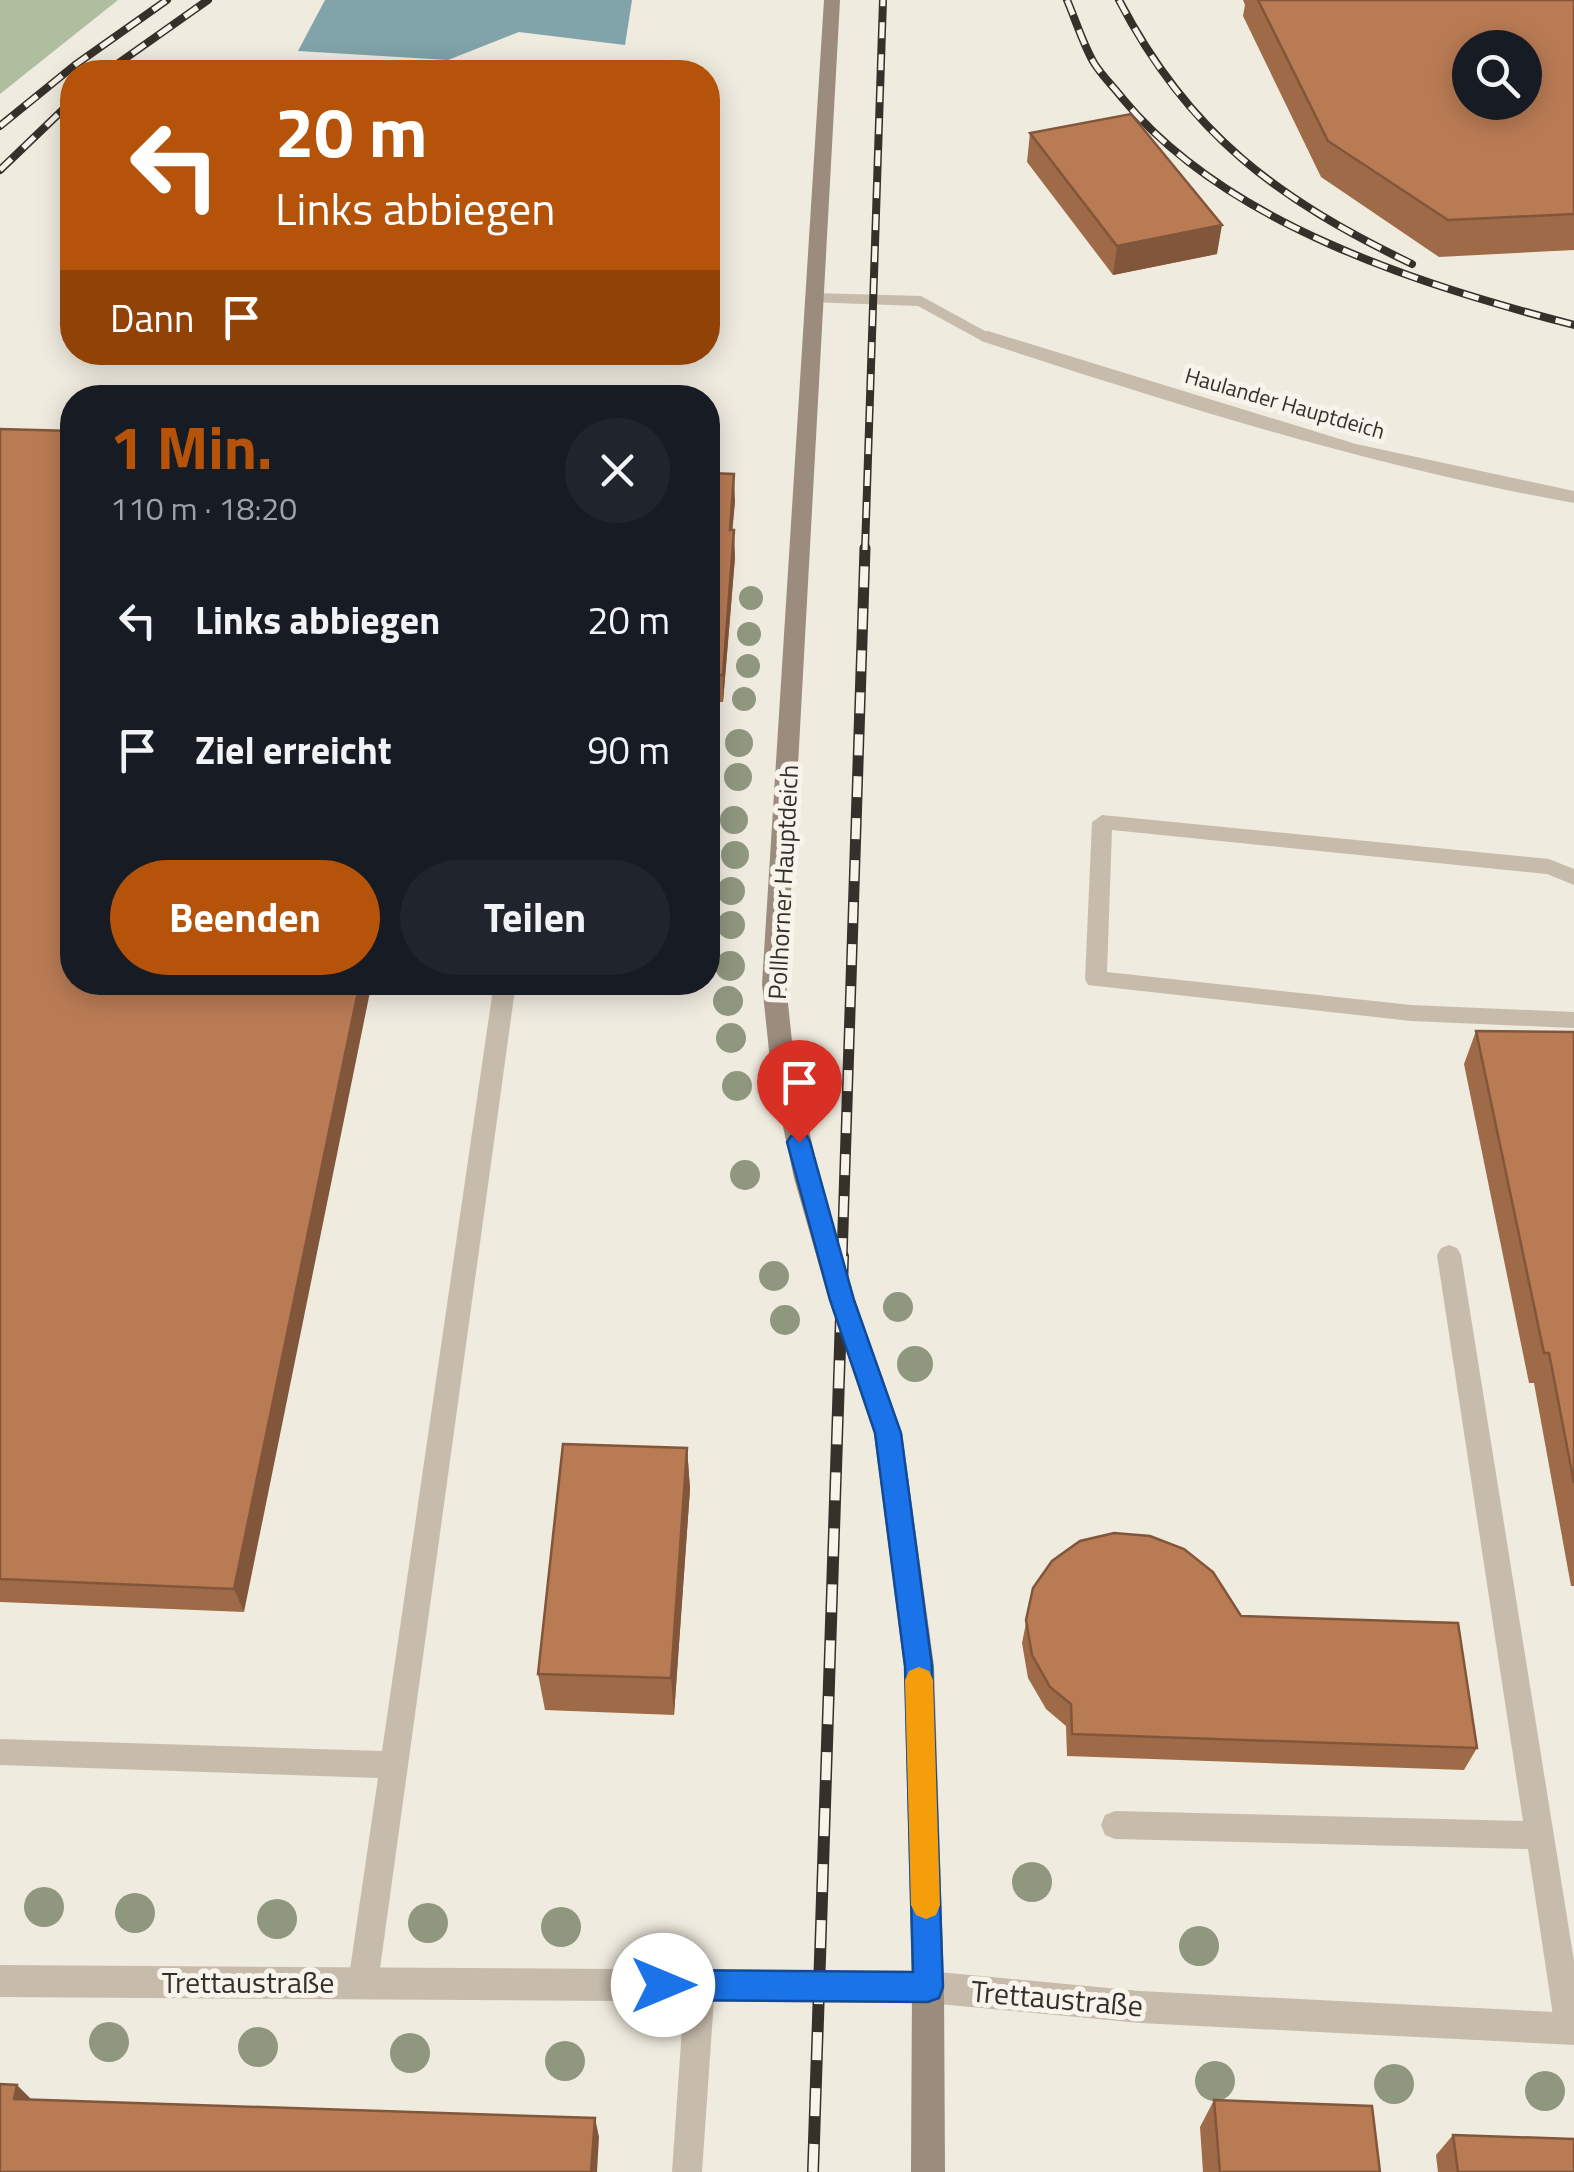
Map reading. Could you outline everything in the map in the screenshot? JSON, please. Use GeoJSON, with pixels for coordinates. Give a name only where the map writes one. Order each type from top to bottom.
{"type":"FeatureCollection","features":[{"type":"Feature","properties":{"kind":"main road","name":"Pollhorner Hauptdeich"},"geometry":{"type":"LineString","coordinates":[[832,0],[774,984],[783,1070],[807,1178],[842,1300],[888,1433],[919,1666],[928,1987],[928,2172]]}},
{"type":"Feature","properties":{"kind":"street","name":"Haulander Hauptdeich"},"geometry":{"type":"LineString","coordinates":[[988,337],[1331,446],[1445,473],[1574,497]]}},
{"type":"Feature","properties":{"kind":"street","name":"Trettaustraße"},"geometry":{"type":"LineString","coordinates":[[0,1982],[928,1987],[1140,2007],[1572,2030]]}},
{"type":"Feature","properties":{"kind":"lane"},"geometry":{"type":"LineString","coordinates":[[814,298],[920,300],[988,337]]}},
{"type":"Feature","properties":{"kind":"lane"},"geometry":{"type":"LineString","coordinates":[[1574,877],[1550,868],[1102,822],[1096,979],[1411,1013],[1574,1020]]}},
{"type":"Feature","properties":{"kind":"lane"},"geometry":{"type":"LineString","coordinates":[[363,1983],[503,995]]}},
{"type":"Feature","properties":{"kind":"lane"},"geometry":{"type":"LineString","coordinates":[[1449,1255],[1538,1835],[1572,2030]]}},
{"type":"Feature","properties":{"kind":"lane"},"geometry":{"type":"LineString","coordinates":[[0,1752],[393,1765]]}},
{"type":"Feature","properties":{"kind":"lane"},"geometry":{"type":"LineString","coordinates":[[1115,1825],[1538,1835]]}},
{"type":"Feature","properties":{"kind":"lane"},"geometry":{"type":"LineString","coordinates":[[687,2172],[700,1985]]}},
{"type":"Feature","properties":{"kind":"green space"},"geometry":{"type":"Polygon","coordinates":[[[0,0],[118,0],[0,94],[0,0]]]}},
{"type":"Feature","properties":{"kind":"water"},"geometry":{"type":"Polygon","coordinates":[[[325,0],[632,0],[625,45],[519,32],[448,60],[298,51],[325,0]]]}},
{"type":"Feature","properties":{"kind":"building"},"geometry":{"type":"Polygon","coordinates":[[[1258,0],[1574,0],[1574,214],[1448,220],[1328,141],[1258,0]]]}},
{"type":"Feature","properties":{"kind":"building"},"geometry":{"type":"Polygon","coordinates":[[[1131,114],[1222,225],[1117,246],[1030,133],[1131,114]]]}},
{"type":"Feature","properties":{"kind":"building"},"geometry":{"type":"Polygon","coordinates":[[[0,429],[60,431],[60,995],[357,995],[234,1589],[0,1579],[0,429]]]}},
{"type":"Feature","properties":{"kind":"building"},"geometry":{"type":"Polygon","coordinates":[[[720,473],[734,474],[730,530],[734,530],[723,675],[720,473]]]}},
{"type":"Feature","properties":{"kind":"building"},"geometry":{"type":"Polygon","coordinates":[[[1476,1031],[1574,1032],[1574,1483],[1549,1353],[1544,1353],[1476,1031]]]}},
{"type":"Feature","properties":{"kind":"building"},"geometry":{"type":"Polygon","coordinates":[[[563,1444],[687,1448],[671,1678],[538,1674],[563,1444]]]}},
{"type":"Feature","properties":{"kind":"building"},"geometry":{"type":"Polygon","coordinates":[[[1114,1533],[1150,1536],[1184,1549],[1213,1572],[1241,1616],[1458,1623],[1477,1748],[1072,1734],[1071,1704],[1050,1687],[1032,1655],[1026,1620],[1033,1588],[1052,1561],[1080,1541],[1114,1533]]]}},
{"type":"Feature","properties":{"kind":"building"},"geometry":{"type":"Polygon","coordinates":[[[0,2084],[17,2085],[14,2099],[595,2118],[591,2172],[0,2172],[0,2084]]]}},
{"type":"Feature","properties":{"kind":"building"},"geometry":{"type":"Polygon","coordinates":[[[1214,2100],[1372,2106],[1380,2172],[1220,2172],[1214,2100]]]}},
{"type":"Feature","properties":{"kind":"building"},"geometry":{"type":"Polygon","coordinates":[[[1453,2135],[1574,2139],[1574,2172],[1458,2172],[1453,2135]]]}},
{"type":"Feature","properties":{"kind":"railway"},"geometry":{"type":"LineString","coordinates":[[82,60],[167,0]]}},
{"type":"Feature","properties":{"kind":"railway"},"geometry":{"type":"LineString","coordinates":[[123,60],[208,0]]}},
{"type":"Feature","properties":{"kind":"railway"},"geometry":{"type":"LineString","coordinates":[[865,550],[883,0]]}},
{"type":"Feature","properties":{"kind":"railway"},"geometry":{"type":"LineString","coordinates":[[1067,0],[1090,56],[1104,77],[1166,143],[1216,182],[1271,215],[1391,269],[1574,325]]}},
{"type":"Feature","properties":{"kind":"railway"},"geometry":{"type":"LineString","coordinates":[[1119,0],[1175,89],[1242,158],[1320,214],[1412,264]]}},
{"type":"Feature","properties":{"kind":"railway"},"geometry":{"type":"LineString","coordinates":[[0,126],[60,77]]}},
{"type":"Feature","properties":{"kind":"railway"},"geometry":{"type":"LineString","coordinates":[[0,170],[60,112]]}},
{"type":"Feature","properties":{"kind":"railway"},"geometry":{"type":"LineString","coordinates":[[842,1259],[865,548]]}},
{"type":"Feature","properties":{"kind":"railway"},"geometry":{"type":"LineString","coordinates":[[813,2172],[843,1256]]}},
{"type":"Feature","properties":{"kind":"slow traffic"},"geometry":{"type":"LineString","coordinates":[[919,1680],[926,1905]]}},
{"type":"Feature","properties":{"kind":"route"},"geometry":{"type":"LineString","coordinates":[[663,1985],[928,1987],[919,1666],[888,1433],[842,1300],[799,1142]]}}]}
